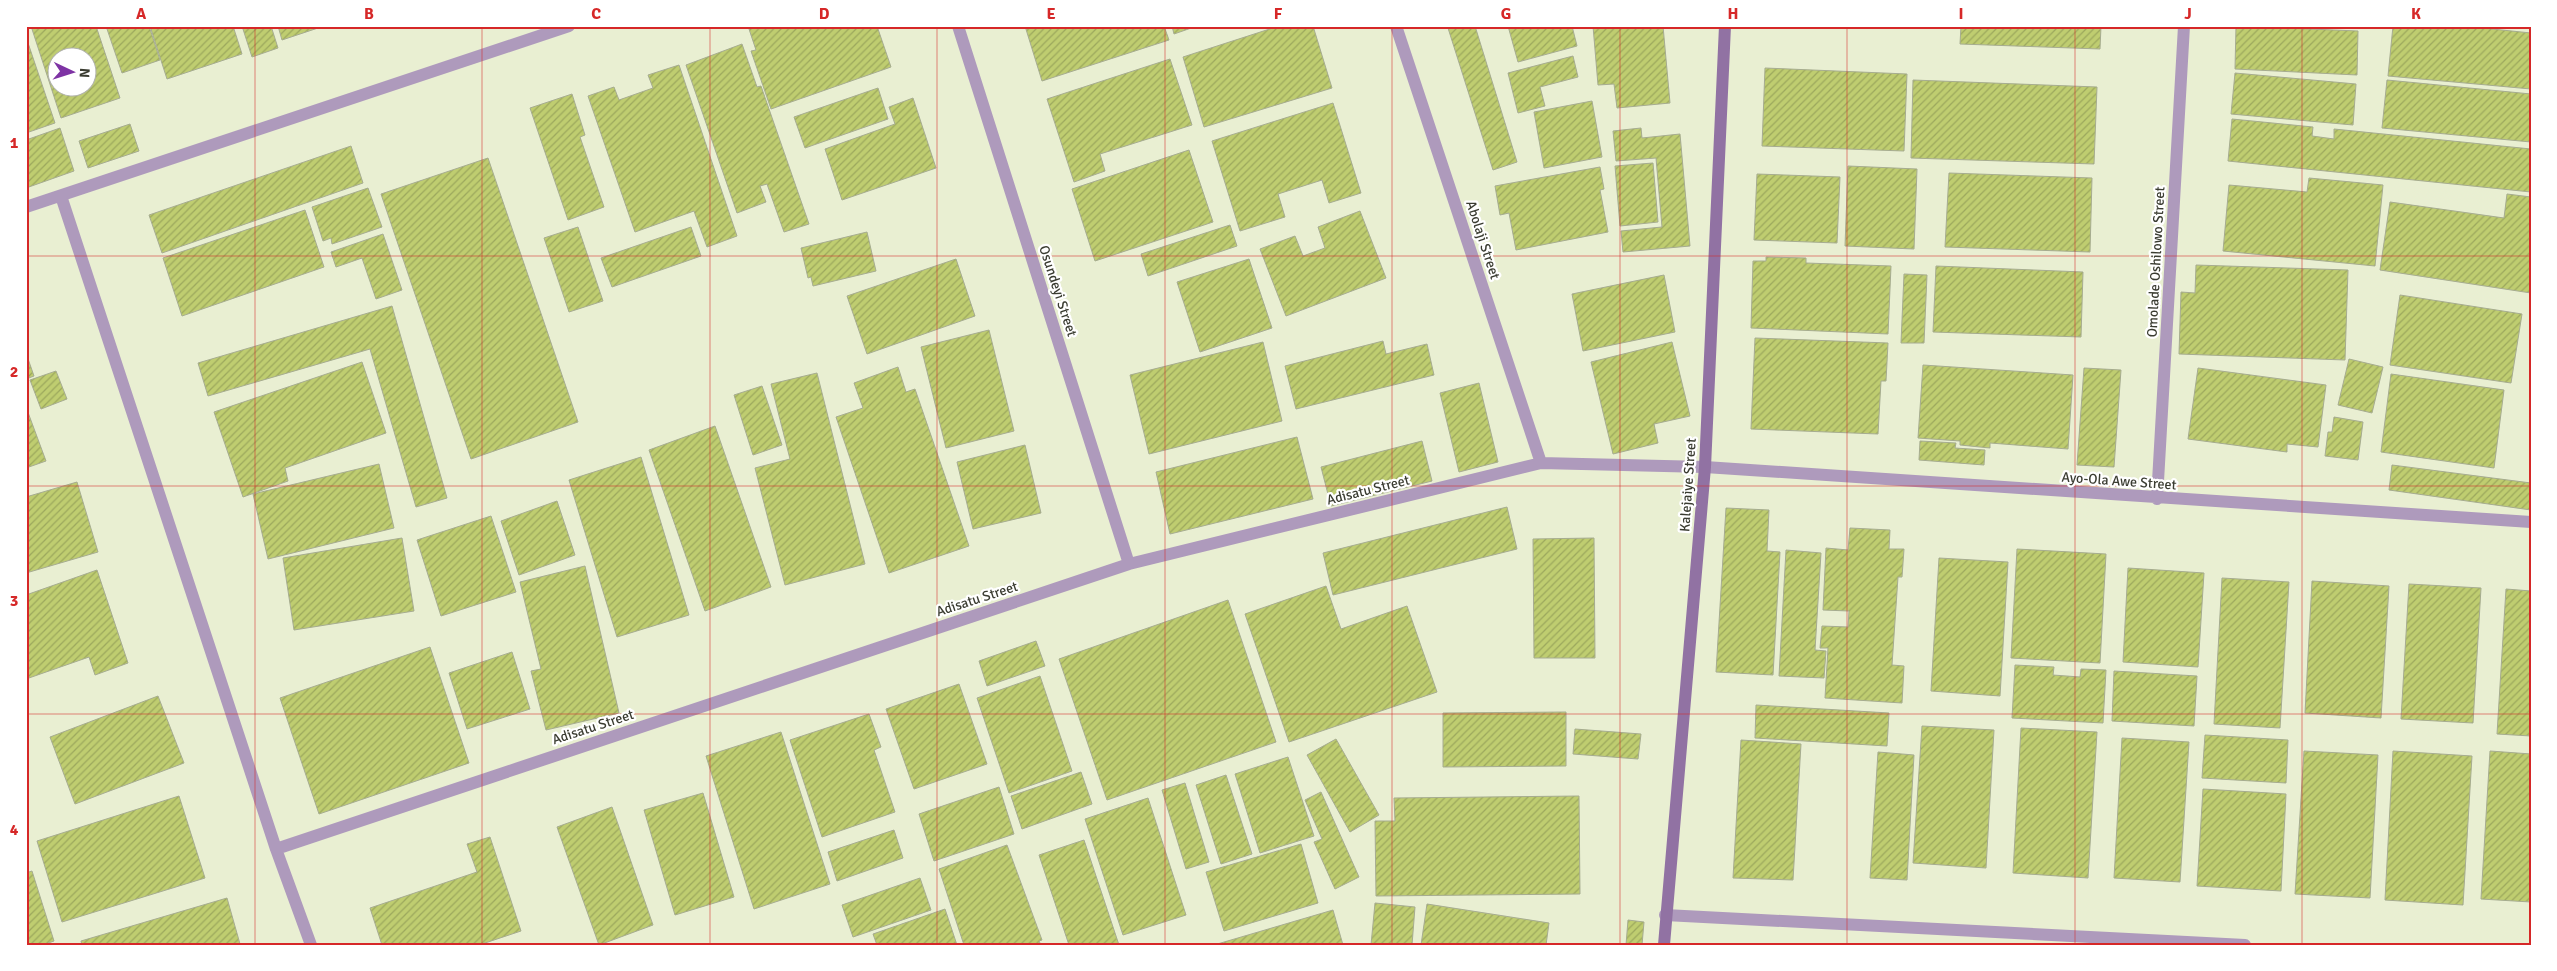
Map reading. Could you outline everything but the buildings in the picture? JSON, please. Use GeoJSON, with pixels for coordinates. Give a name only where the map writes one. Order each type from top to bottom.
{"type":"FeatureCollection","features":[{"type":"Feature","properties":{"kind":"street"},"geometry":{"type":"LineString","coordinates":[[26,208],[569,26]]}},
{"type":"Feature","properties":{"kind":"street","name":"Osundeyi Street"},"geometry":{"type":"LineString","coordinates":[[958,26],[1129,564]]}},
{"type":"Feature","properties":{"kind":"street","name":"Abolaji Street"},"geometry":{"type":"LineString","coordinates":[[1396,26],[1541,463]]}},
{"type":"Feature","properties":{"kind":"street","name":"Kalejaiye Street"},"geometry":{"type":"LineString","coordinates":[[1664,945],[1665,915],[1705,467],[1725,26]]}},
{"type":"Feature","properties":{"kind":"street","name":"Omolade Oshilowo Street"},"geometry":{"type":"LineString","coordinates":[[2156,499],[2184,26]]}},
{"type":"Feature","properties":{"kind":"street"},"geometry":{"type":"LineString","coordinates":[[61,196],[276,849],[311,945]]}},
{"type":"Feature","properties":{"kind":"street","name":"Adisatu Street"},"geometry":{"type":"LineString","coordinates":[[276,849],[1129,564],[1541,463],[1705,467]]}},
{"type":"Feature","properties":{"kind":"street","name":"Ayo-Ola Awe Street"},"geometry":{"type":"LineString","coordinates":[[1705,467],[2156,499],[2531,522]]}},
{"type":"Feature","properties":{"kind":"street"},"geometry":{"type":"LineString","coordinates":[[1665,915],[2128,942],[2245,945]]}}]}
